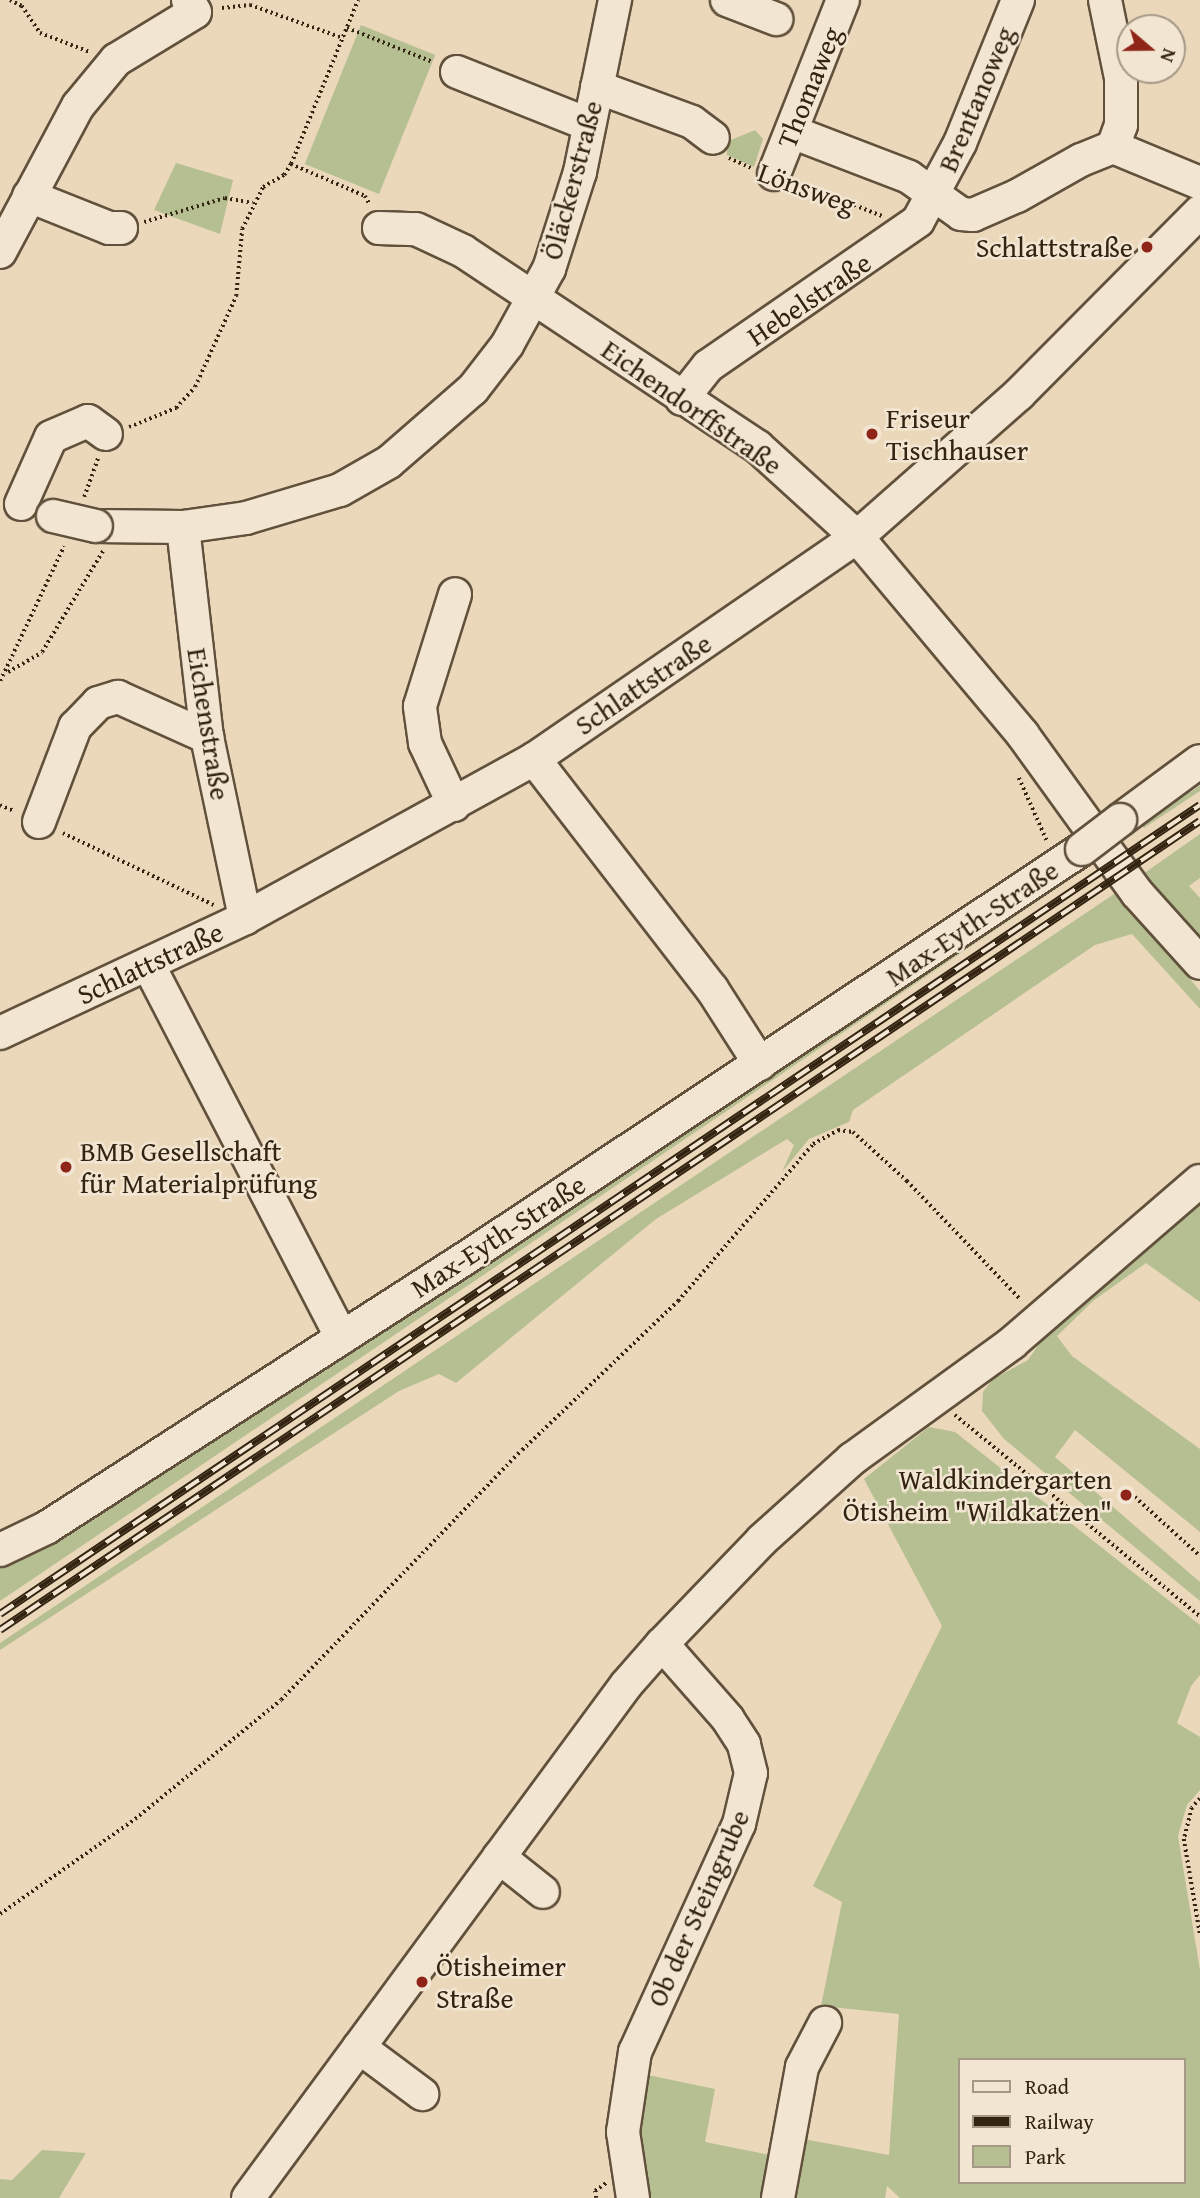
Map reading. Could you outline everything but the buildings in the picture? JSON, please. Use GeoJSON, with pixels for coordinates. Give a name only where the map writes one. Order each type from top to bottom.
{"type":"FeatureCollection","features":[{"type":"Feature","properties":{"kind":"street","name":"Öläckerstraße"},"geometry":{"type":"LineString","coordinates":[[11,499],[59,530],[183,527],[272,513],[340,490],[389,461],[473,389],[535,299],[580,172],[615,0]]}},
{"type":"Feature","properties":{"kind":"street"},"geometry":{"type":"LineString","coordinates":[[727,0],[776,19]]}},
{"type":"Feature","properties":{"kind":"street","name":"Thomaweg"},"geometry":{"type":"LineString","coordinates":[[774,174],[843,0]]}},
{"type":"Feature","properties":{"kind":"street","name":"Brentanoweg"},"geometry":{"type":"LineString","coordinates":[[932,196],[960,143],[1018,0]]}},
{"type":"Feature","properties":{"kind":"street"},"geometry":{"type":"LineString","coordinates":[[792,132],[909,177],[932,196],[961,214],[973,215],[1113,148],[1121,125],[1121,78],[1105,0]]}},
{"type":"Feature","properties":{"kind":"street"},"geometry":{"type":"LineString","coordinates":[[0,252],[78,106],[116,60],[192,6]]}},
{"type":"Feature","properties":{"kind":"street"},"geometry":{"type":"LineString","coordinates":[[457,72],[588,124]]}},
{"type":"Feature","properties":{"kind":"street"},"geometry":{"type":"LineString","coordinates":[[597,87],[692,122],[713,138]]}},
{"type":"Feature","properties":{"kind":"street"},"geometry":{"type":"LineString","coordinates":[[1113,148],[1200,183]]}},
{"type":"Feature","properties":{"kind":"street"},"geometry":{"type":"LineString","coordinates":[[29,196],[108,228],[121,228]]}},
{"type":"Feature","properties":{"kind":"street","name":"Hebelstraße"},"geometry":{"type":"LineString","coordinates":[[682,398],[708,366],[912,228],[932,196]]}},
{"type":"Feature","properties":{"kind":"street","name":"Schlattstraße"},"geometry":{"type":"LineString","coordinates":[[0,1032],[244,918],[534,759],[857,537],[1028,385],[1200,212]]}},
{"type":"Feature","properties":{"kind":"street","name":"Eichendorffstraße"},"geometry":{"type":"LineString","coordinates":[[379,228],[416,229],[452,245],[758,447],[857,537],[1023,734],[1085,835],[1200,963]]}},
{"type":"Feature","properties":{"kind":"street"},"geometry":{"type":"LineString","coordinates":[[11,499],[51,437],[88,421],[106,434]]}},
{"type":"Feature","properties":{"kind":"street","name":"Eichenstraße"},"geometry":{"type":"LineString","coordinates":[[183,527],[207,737],[244,918]]}},
{"type":"Feature","properties":{"kind":"street"},"geometry":{"type":"LineString","coordinates":[[454,805],[425,743],[420,705],[455,594]]}},
{"type":"Feature","properties":{"kind":"street"},"geometry":{"type":"LineString","coordinates":[[39,822],[75,727],[98,703],[118,697],[207,737]]}},
{"type":"Feature","properties":{"kind":"street"},"geometry":{"type":"LineString","coordinates":[[534,759],[712,989],[760,1064]]}},
{"type":"Feature","properties":{"kind":"street","name":"Max-Eyth-Straße"},"geometry":{"type":"LineString","coordinates":[[0,1550],[46,1528],[760,1064],[1085,835],[1121,820],[1190,769]]}},
{"type":"Feature","properties":{"kind":"street"},"geometry":{"type":"LineString","coordinates":[[148,964],[342,1338]]}},
{"type":"Feature","properties":{"kind":"street"},"geometry":{"type":"LineString","coordinates":[[248,2198],[626,1685],[662,1644],[762,1540],[852,1459],[937,1400],[1039,1319],[1200,1181]]}},
{"type":"Feature","properties":{"kind":"street","name":"Ob der Steingrube"},"geometry":{"type":"LineString","coordinates":[[620,2190],[623,2132],[635,2052],[739,1824],[751,1773],[744,1744],[728,1719],[662,1644]]}},
{"type":"Feature","properties":{"kind":"street"},"geometry":{"type":"LineString","coordinates":[[499,1857],[543,1892]]}},
{"type":"Feature","properties":{"kind":"street"},"geometry":{"type":"LineString","coordinates":[[778,2198],[802,2067],[825,2023]]}},
{"type":"Feature","properties":{"kind":"street"},"geometry":{"type":"LineString","coordinates":[[359,2046],[422,2094]]}},
{"type":"Feature","properties":{"kind":"path"},"geometry":{"type":"LineString","coordinates":[[10,0],[22,6],[40,33],[116,60]]}},
{"type":"Feature","properties":{"kind":"path"},"geometry":{"type":"LineString","coordinates":[[85,496],[106,434],[152,421],[176,408],[195,387],[236,296],[242,229],[262,187],[284,175],[291,164],[358,0]]}},
{"type":"Feature","properties":{"kind":"path"},"geometry":{"type":"LineString","coordinates":[[192,6],[250,5],[343,38]]}},
{"type":"Feature","properties":{"kind":"path"},"geometry":{"type":"LineString","coordinates":[[347,27],[457,72]]}},
{"type":"Feature","properties":{"kind":"path","name":"Lönsweg"},"geometry":{"type":"LineString","coordinates":[[713,138],[724,156],[912,228]]}},
{"type":"Feature","properties":{"kind":"path"},"geometry":{"type":"LineString","coordinates":[[291,164],[365,196],[379,228]]}},
{"type":"Feature","properties":{"kind":"path"},"geometry":{"type":"LineString","coordinates":[[121,228],[225,198],[253,203]]}},
{"type":"Feature","properties":{"kind":"path"},"geometry":{"type":"LineString","coordinates":[[0,681],[7,673],[42,652],[106,527]]}},
{"type":"Feature","properties":{"kind":"path"},"geometry":{"type":"LineString","coordinates":[[7,673],[59,530]]}},
{"type":"Feature","properties":{"kind":"path"},"geometry":{"type":"LineString","coordinates":[[0,805],[205,900]]}},
{"type":"Feature","properties":{"kind":"path"},"geometry":{"type":"LineString","coordinates":[[0,1914],[166,1796],[281,1700],[522,1450],[678,1301],[813,1144],[838,1130],[853,1132],[907,1181],[1039,1319]]}},
{"type":"Feature","properties":{"kind":"path"},"geometry":{"type":"LineString","coordinates":[[937,1400],[1200,1616]]}},
{"type":"Feature","properties":{"kind":"path"},"geometry":{"type":"LineString","coordinates":[[1135,1497],[1200,1556]]}},
{"type":"Feature","properties":{"kind":"path"},"geometry":{"type":"LineString","coordinates":[[1200,1799],[1192,1808],[1184,1839],[1200,1934]]}},
{"type":"Feature","properties":{"kind":"path"},"geometry":{"type":"LineString","coordinates":[[596,2198],[595,2191],[620,2190]]}},
{"type":"Feature","properties":{"kind":"green space"},"geometry":{"type":"Polygon","coordinates":[[[361,25],[435,55],[379,194],[305,164],[361,25]]]}},
{"type":"Feature","properties":{"kind":"green space"},"geometry":{"type":"Polygon","coordinates":[[[755,130],[763,139],[754,167],[727,155],[726,142],[755,130]]]}},
{"type":"Feature","properties":{"kind":"green space"},"geometry":{"type":"Polygon","coordinates":[[[176,163],[233,180],[220,234],[154,210],[176,163]]]}},
{"type":"Feature","properties":{"kind":"green space"},"geometry":{"type":"Polygon","coordinates":[[[1200,785],[1200,791],[1144,828],[1139,822],[1186,787],[1191,792],[1200,785]]]}},
{"type":"Feature","properties":{"kind":"green space"},"geometry":{"type":"Polygon","coordinates":[[[1200,834],[1200,878],[1189,886],[1200,898],[1200,942],[1143,874],[1200,834]]]}},
{"type":"Feature","properties":{"kind":"green space"},"geometry":{"type":"Polygon","coordinates":[[[1079,868],[1081,872],[0,1601],[0,1566],[98,1514],[1079,868]]]}},
{"type":"Feature","properties":{"kind":"green space"},"geometry":{"type":"Polygon","coordinates":[[[1117,892],[1200,991],[1200,1009],[1132,934],[1095,945],[853,1110],[849,1122],[809,1139],[782,1172],[794,1145],[787,1139],[656,1219],[456,1383],[439,1374],[399,1391],[0,1650],[0,1643],[1117,892]]]}},
{"type":"Feature","properties":{"kind":"green space"},"geometry":{"type":"Polygon","coordinates":[[[1200,1202],[1200,1302],[1146,1263],[1093,1301],[1057,1336],[1072,1356],[1200,1449],[1200,1532],[1075,1430],[1055,1457],[1200,1582],[1200,1601],[1004,1439],[982,1411],[983,1392],[993,1379],[1028,1360],[1048,1331],[1200,1202]]]}},
{"type":"Feature","properties":{"kind":"green space"},"geometry":{"type":"Polygon","coordinates":[[[929,1427],[955,1432],[1200,1625],[1200,1675],[1191,1686],[1177,1723],[1200,1737],[1200,1790],[1187,1805],[1178,1836],[1200,1970],[1200,2198],[900,2198],[887,2186],[885,2198],[786,2198],[798,2138],[889,2155],[899,2014],[821,2006],[842,1902],[813,1886],[942,1626],[864,1479],[929,1427]]]}},
{"type":"Feature","properties":{"kind":"green space"},"geometry":{"type":"Polygon","coordinates":[[[638,2073],[715,2089],[705,2142],[780,2157],[771,2198],[647,2198],[635,2176],[638,2073]]]}},
{"type":"Feature","properties":{"kind":"green space"},"geometry":{"type":"Polygon","coordinates":[[[42,2150],[86,2153],[59,2198],[0,2198],[0,2179],[12,2180],[42,2150]]]}},
{"type":"Feature","properties":{"kind":"railway"},"geometry":{"type":"LineString","coordinates":[[0,1614],[1200,805]]}},
{"type":"Feature","properties":{"kind":"railway"},"geometry":{"type":"LineString","coordinates":[[0,1630],[1200,821]]}},
{"type":"Feature","properties":{"kind":"place","name":"Schlattstraße"},"geometry":{"type":"Point","coordinates":[1147,247]}},
{"type":"Feature","properties":{"kind":"place","name":"Friseur Tischhauser"},"geometry":{"type":"Point","coordinates":[872,434]}},
{"type":"Feature","properties":{"kind":"place","name":"BMB Gesellschaft für Materialprüfung"},"geometry":{"type":"Point","coordinates":[66,1167]}},
{"type":"Feature","properties":{"kind":"place","name":"Waldkindergarten Ötisheim \"Wildkatzen\""},"geometry":{"type":"Point","coordinates":[1126,1495]}},
{"type":"Feature","properties":{"kind":"place","name":"Ötisheimer Straße"},"geometry":{"type":"Point","coordinates":[422,1982]}}]}
